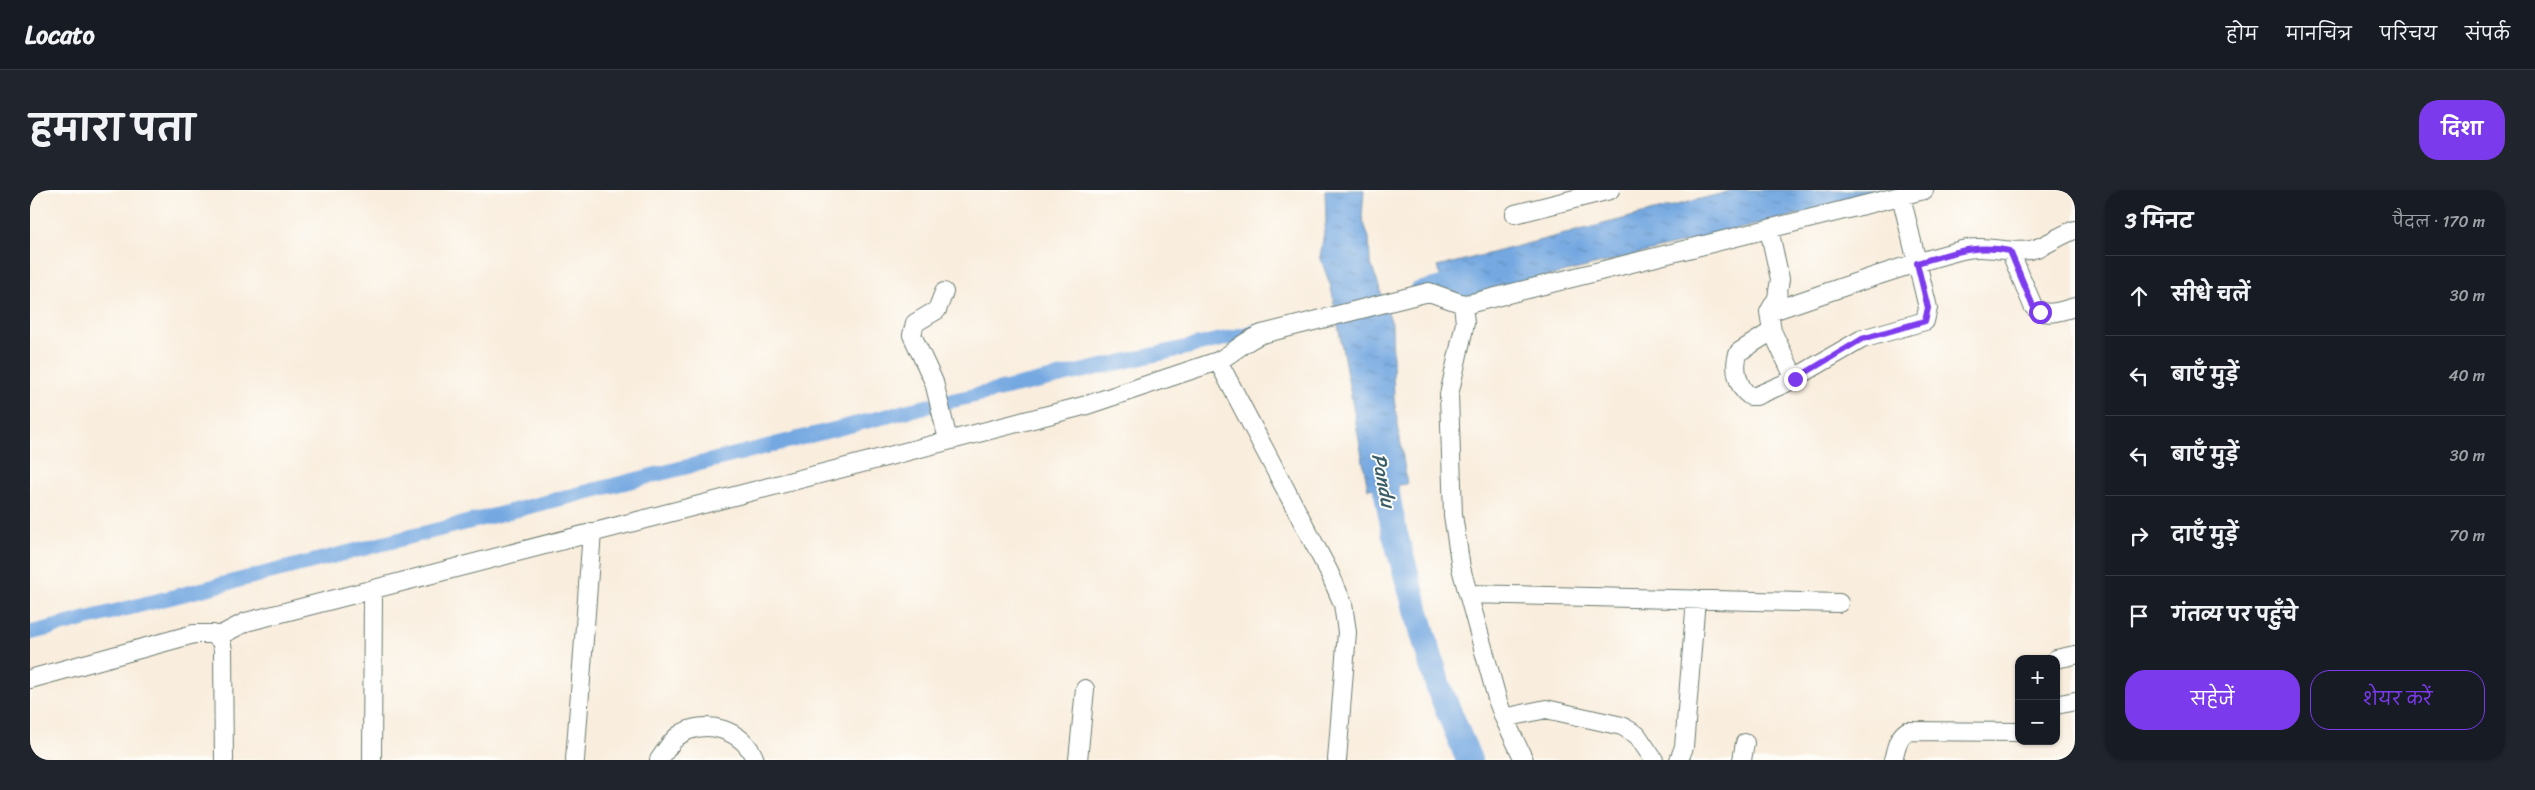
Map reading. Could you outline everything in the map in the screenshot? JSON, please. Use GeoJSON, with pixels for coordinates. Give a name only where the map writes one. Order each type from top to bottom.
{"type":"FeatureCollection","features":[{"type":"Feature","properties":{"kind":"street"},"geometry":{"type":"LineString","coordinates":[[1515,214],[1610,190]]}},
{"type":"Feature","properties":{"kind":"street"},"geometry":{"type":"LineString","coordinates":[[217,638],[246,622],[592,532],[946,434],[1087,405],[1218,361],[1230,356],[1246,340],[1262,334],[1429,292],[1463,304],[1924,190]]}},
{"type":"Feature","properties":{"kind":"street"},"geometry":{"type":"LineString","coordinates":[[1772,331],[1739,352],[1736,364],[1741,388],[1750,396],[1756,396],[1795,379],[1862,339],[1925,321],[1928,308],[1901,196]]}},
{"type":"Feature","properties":{"kind":"street"},"geometry":{"type":"LineString","coordinates":[[1769,229],[1780,279],[1778,298],[1769,312],[1772,331],[1795,379]]}},
{"type":"Feature","properties":{"kind":"street"},"geometry":{"type":"LineString","coordinates":[[1769,312],[1917,263],[1979,247],[2010,251],[2031,250],[2075,230]]}},
{"type":"Feature","properties":{"kind":"street"},"geometry":{"type":"LineString","coordinates":[[2010,251],[2033,306],[2040,312],[2047,314],[2075,307]]}},
{"type":"Feature","properties":{"kind":"street"},"geometry":{"type":"LineString","coordinates":[[944,292],[937,310],[915,324],[912,335],[934,382],[946,434]]}},
{"type":"Feature","properties":{"kind":"street"},"geometry":{"type":"LineString","coordinates":[[1463,304],[1465,324],[1449,395],[1456,540],[1468,594],[1498,702],[1524,760]]}},
{"type":"Feature","properties":{"kind":"street"},"geometry":{"type":"LineString","coordinates":[[1218,361],[1329,572],[1343,604],[1347,632],[1336,760]]}},
{"type":"Feature","properties":{"kind":"street"},"geometry":{"type":"LineString","coordinates":[[574,760],[592,532]]}},
{"type":"Feature","properties":{"kind":"street"},"geometry":{"type":"LineString","coordinates":[[372,760],[373,589]]}},
{"type":"Feature","properties":{"kind":"street"},"geometry":{"type":"LineString","coordinates":[[1468,594],[1839,603]]}},
{"type":"Feature","properties":{"kind":"street"},"geometry":{"type":"LineString","coordinates":[[1679,760],[1684,747],[1696,599]]}},
{"type":"Feature","properties":{"kind":"street"},"geometry":{"type":"LineString","coordinates":[[30,679],[194,634],[213,634],[221,641],[223,650],[224,760]]}},
{"type":"Feature","properties":{"kind":"street"},"geometry":{"type":"LineString","coordinates":[[2060,658],[2075,655]]}},
{"type":"Feature","properties":{"kind":"street"},"geometry":{"type":"LineString","coordinates":[[1078,760],[1085,689]]}},
{"type":"Feature","properties":{"kind":"street"},"geometry":{"type":"LineString","coordinates":[[2060,704],[2075,701]]}},
{"type":"Feature","properties":{"kind":"street"},"geometry":{"type":"LineString","coordinates":[[1504,718],[1546,709],[1622,726],[1637,735],[1654,760]]}},
{"type":"Feature","properties":{"kind":"street"},"geometry":{"type":"LineString","coordinates":[[659,760],[677,736],[698,726],[707,726],[738,736],[748,745],[755,760]]}},
{"type":"Feature","properties":{"kind":"street"},"geometry":{"type":"LineString","coordinates":[[1893,760],[1898,743],[1902,735],[1907,731],[2015,732]]}},
{"type":"Feature","properties":{"kind":"street"},"geometry":{"type":"LineString","coordinates":[[1742,760],[1745,743]]}},
{"type":"Feature","properties":{"kind":"water"},"geometry":{"type":"Polygon","coordinates":[[[1325,190],[1364,190],[1362,217],[1369,238],[1370,261],[1392,324],[1394,399],[1407,484],[1368,489],[1331,287],[1320,257],[1326,221],[1325,190]]]}},
{"type":"Feature","properties":{"kind":"water"},"geometry":{"type":"Polygon","coordinates":[[[1735,190],[1897,190],[1449,301],[1437,267],[1735,190]]]}},
{"type":"Feature","properties":{"kind":"waterway"},"geometry":{"type":"LineString","coordinates":[[1417,290],[1462,278]]}},
{"type":"Feature","properties":{"kind":"waterway"},"geometry":{"type":"LineString","coordinates":[[30,633],[915,409],[1259,331]]}},
{"type":"Feature","properties":{"kind":"waterway","name":"Pandu"},"geometry":{"type":"LineString","coordinates":[[1379,452],[1394,531],[1438,686],[1469,760]]}},
{"type":"Feature","properties":{"kind":"route"},"geometry":{"type":"LineString","coordinates":[[1795,379],[1862,339],[1925,321],[1928,316],[1928,308],[1917,263],[1964,250],[1991,247],[2010,251],[2033,306],[2040,312]]}}]}
